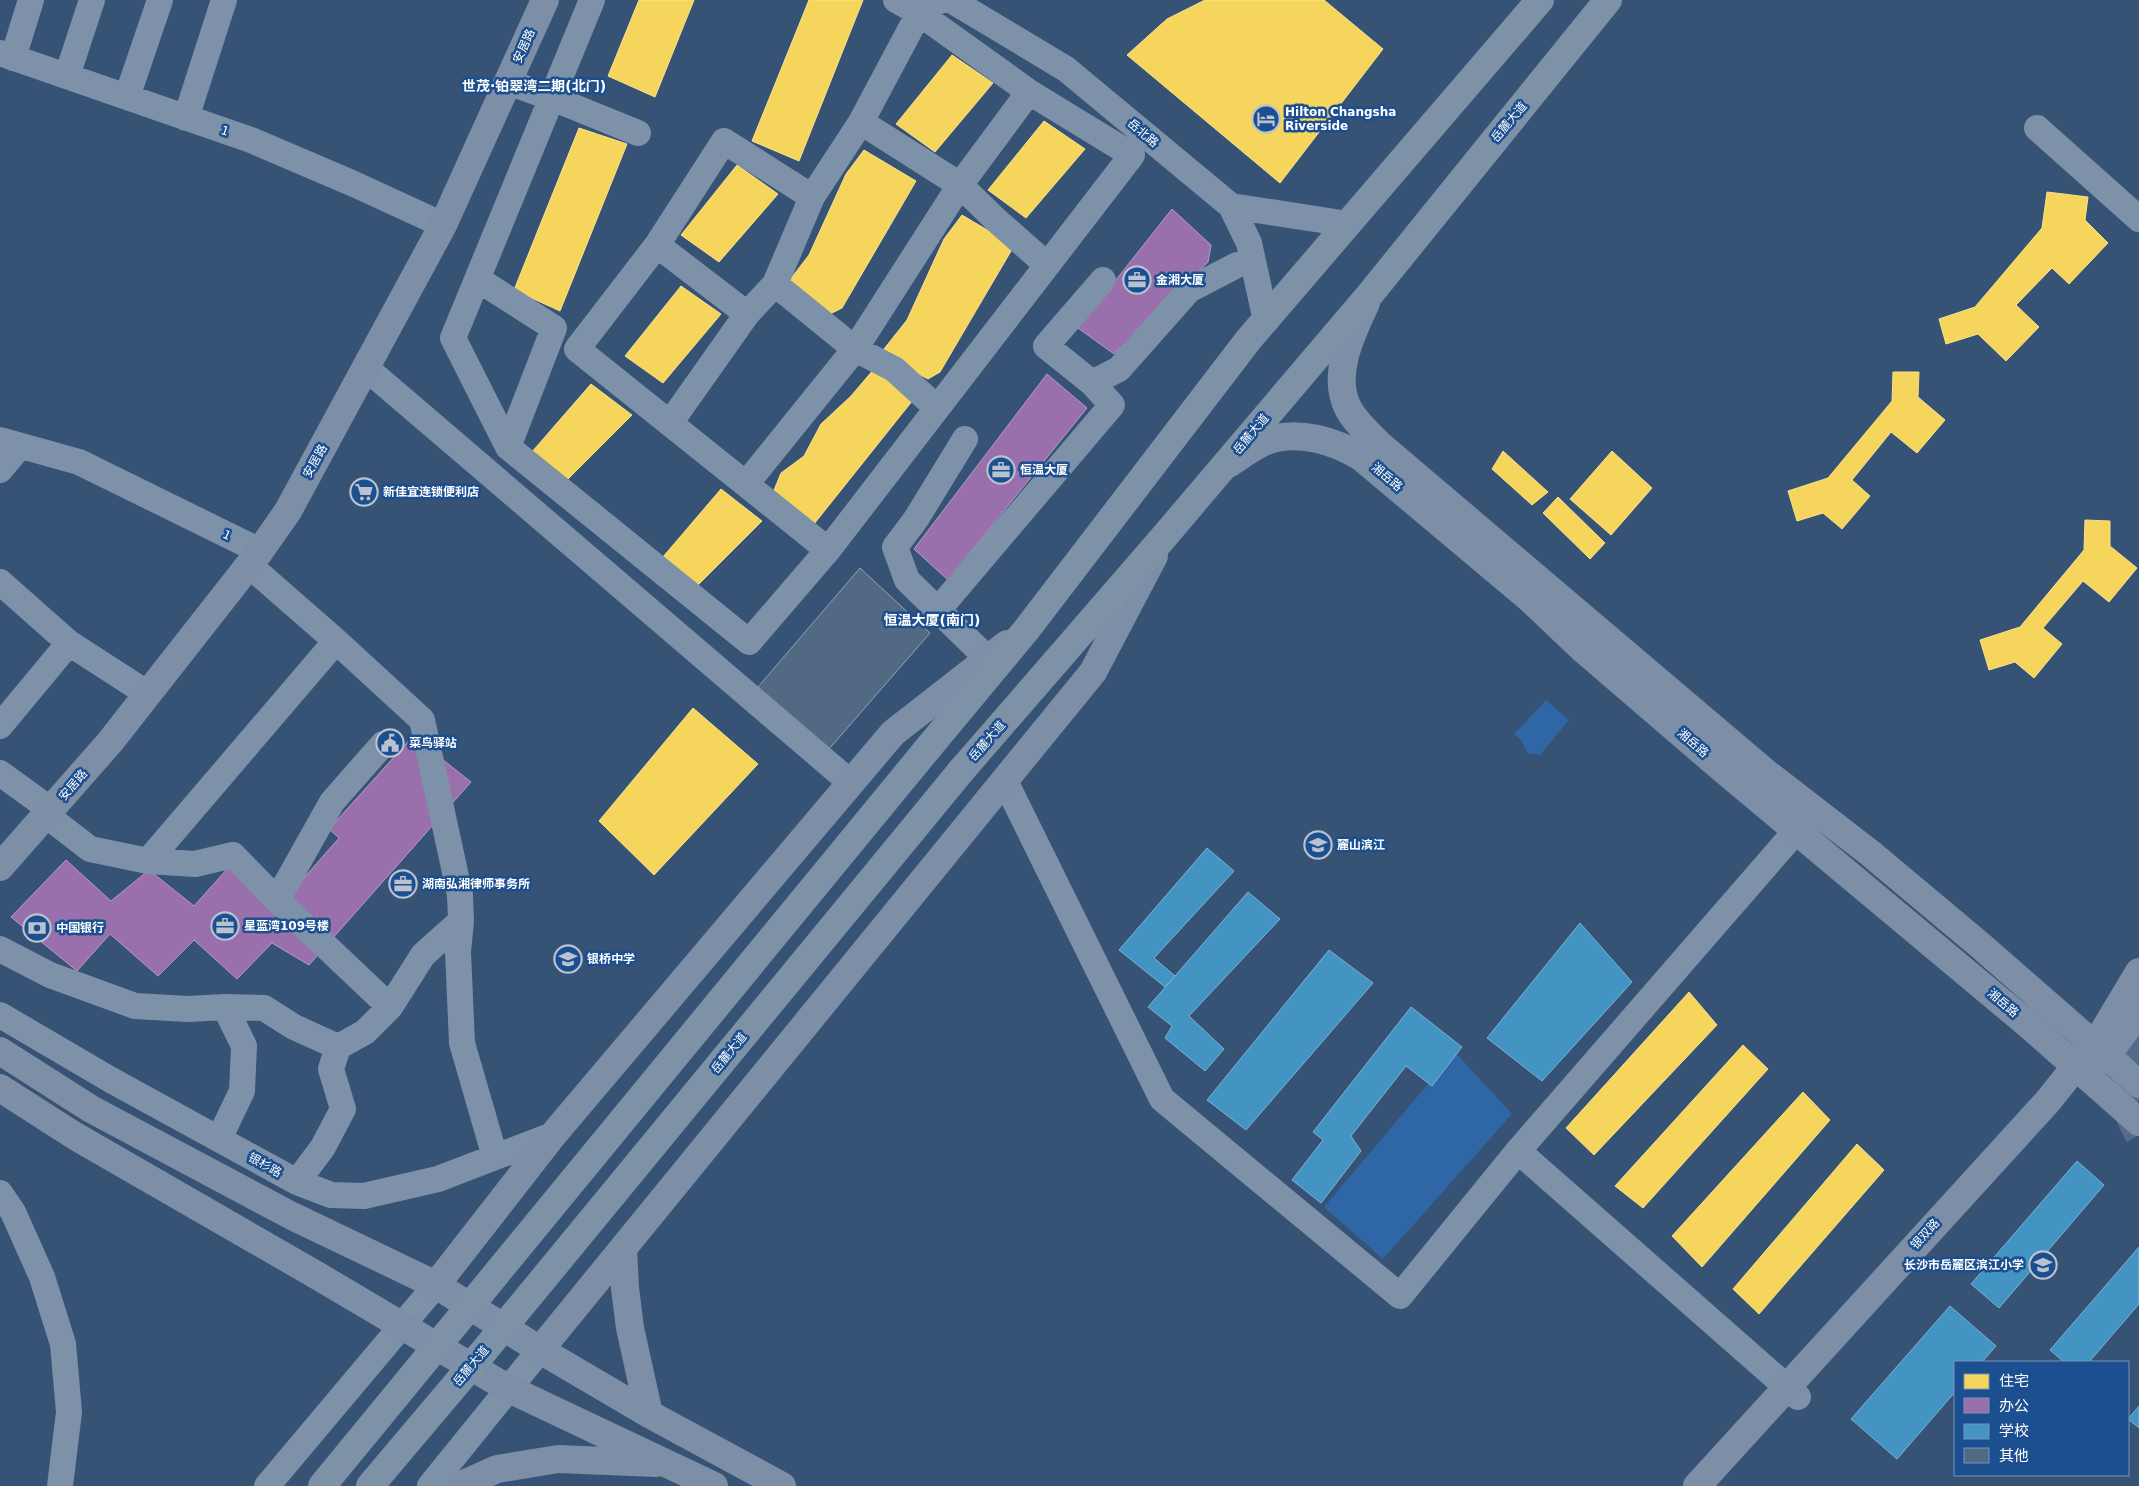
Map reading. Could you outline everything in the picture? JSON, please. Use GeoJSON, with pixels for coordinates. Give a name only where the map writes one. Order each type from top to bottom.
{"type":"FeatureCollection","features":[{"type":"Feature","properties":{"kind":"highway"},"geometry":{"type":"LineString","coordinates":[[322,1486],[1027,629],[1249,339],[1540,0]]}},
{"type":"Feature","properties":{"kind":"highway","name":"岳麓大道"},"geometry":{"type":"LineString","coordinates":[[370,1486],[484,1351],[960,771],[1225,466],[1371,293],[1608,0]]}},
{"type":"Feature","properties":{"kind":"main road","name":"安居路"},"geometry":{"type":"LineString","coordinates":[[0,868],[110,742],[255,558],[288,511],[443,225],[545,0]]}},
{"type":"Feature","properties":{"kind":"main road","name":"湘岳路"},"geometry":{"type":"LineString","coordinates":[[1371,293],[1348,345],[1342,369],[1342,386],[1347,407],[1364,429],[1381,446],[1765,772],[1870,853],[2139,1084]]}},
{"type":"Feature","properties":{"kind":"main road","name":"湘岳路"},"geometry":{"type":"LineString","coordinates":[[1225,466],[1268,440],[1290,436],[1329,442],[1345,447],[1361,457],[1529,598],[1585,651],[1796,831],[1970,975],[2139,1122]]}},
{"type":"Feature","properties":{"kind":"main road"},"geometry":{"type":"LineString","coordinates":[[540,1350],[1093,672],[1163,538]]}},
{"type":"Feature","properties":{"kind":"main road"},"geometry":{"type":"LineString","coordinates":[[436,1285],[553,1136],[893,733],[1027,629]]}},
{"type":"Feature","properties":{"kind":"main road","name":"银双路"},"geometry":{"type":"LineString","coordinates":[[2100,1050],[2139,972]]}},
{"type":"Feature","properties":{"kind":"main road","name":"银双路"},"geometry":{"type":"LineString","coordinates":[[1720,1486],[1792,1392],[2048,1101],[2082,1072],[2100,1050],[2139,1012]]}},
{"type":"Feature","properties":{"kind":"main road"},"geometry":{"type":"LineString","coordinates":[[0,1051],[99,1113],[292,1216],[436,1285],[540,1350],[649,1414],[782,1486]]}},
{"type":"Feature","properties":{"kind":"main road"},"geometry":{"type":"LineString","coordinates":[[0,1088],[75,1136],[509,1389],[714,1486]]}},
{"type":"Feature","properties":{"kind":"main road"},"geometry":{"type":"LineString","coordinates":[[623,1249],[630,1328],[649,1414]]}},
{"type":"Feature","properties":{"kind":"main road","name":"银双路"},"geometry":{"type":"LineString","coordinates":[[1697,1486],[1792,1392]]}},
{"type":"Feature","properties":{"kind":"main road"},"geometry":{"type":"LineString","coordinates":[[459,1486],[497,1469],[558,1459],[667,1464]]}},
{"type":"Feature","properties":{"kind":"street"},"geometry":{"type":"LineString","coordinates":[[6,56],[31,0]]}},
{"type":"Feature","properties":{"kind":"street"},"geometry":{"type":"LineString","coordinates":[[66,76],[92,0]]}},
{"type":"Feature","properties":{"kind":"street"},"geometry":{"type":"LineString","coordinates":[[127,98],[160,0]]}},
{"type":"Feature","properties":{"kind":"street"},"geometry":{"type":"LineString","coordinates":[[186,118],[224,0]]}},
{"type":"Feature","properties":{"kind":"street"},"geometry":{"type":"LineString","coordinates":[[592,0],[453,338],[508,447],[749,642],[828,550],[1132,155],[1029,92],[930,6],[896,0]]}},
{"type":"Feature","properties":{"kind":"street","name":"岳北路"},"geometry":{"type":"LineString","coordinates":[[951,0],[1066,70],[1231,206],[1249,243],[1266,321]]}},
{"type":"Feature","properties":{"kind":"street"},"geometry":{"type":"LineString","coordinates":[[670,423],[747,314],[775,284],[812,198],[861,122],[930,6]]}},
{"type":"Feature","properties":{"kind":"street","name":"1"},"geometry":{"type":"LineString","coordinates":[[6,56],[251,140],[443,225]]}},
{"type":"Feature","properties":{"kind":"street"},"geometry":{"type":"LineString","coordinates":[[508,82],[638,134]]}},
{"type":"Feature","properties":{"kind":"street"},"geometry":{"type":"LineString","coordinates":[[746,484],[856,349],[960,185],[1029,92]]}},
{"type":"Feature","properties":{"kind":"street"},"geometry":{"type":"LineString","coordinates":[[861,122],[960,185],[1047,265]]}},
{"type":"Feature","properties":{"kind":"street"},"geometry":{"type":"LineString","coordinates":[[2037,128],[2139,218]]}},
{"type":"Feature","properties":{"kind":"street"},"geometry":{"type":"LineString","coordinates":[[812,198],[724,141],[657,245],[577,349],[828,550]]}},
{"type":"Feature","properties":{"kind":"street"},"geometry":{"type":"LineString","coordinates":[[1231,206],[1348,224]]}},
{"type":"Feature","properties":{"kind":"street"},"geometry":{"type":"LineString","coordinates":[[657,245],[747,314]]}},
{"type":"Feature","properties":{"kind":"street"},"geometry":{"type":"LineString","coordinates":[[1092,384],[1119,369],[1188,290],[1237,265]]}},
{"type":"Feature","properties":{"kind":"street"},"geometry":{"type":"LineString","coordinates":[[938,610],[1112,405],[1092,384],[1046,346],[1103,280]]}},
{"type":"Feature","properties":{"kind":"street"},"geometry":{"type":"LineString","coordinates":[[482,282],[554,328],[508,447]]}},
{"type":"Feature","properties":{"kind":"street"},"geometry":{"type":"LineString","coordinates":[[775,284],[856,349],[894,369],[937,408]]}},
{"type":"Feature","properties":{"kind":"street"},"geometry":{"type":"LineString","coordinates":[[366,368],[850,783]]}},
{"type":"Feature","properties":{"kind":"street"},"geometry":{"type":"LineString","coordinates":[[965,439],[916,519],[895,547],[907,580],[988,659]]}},
{"type":"Feature","properties":{"kind":"street"},"geometry":{"type":"LineString","coordinates":[[0,470],[10,443]]}},
{"type":"Feature","properties":{"kind":"street","name":"1"},"geometry":{"type":"LineString","coordinates":[[10,443],[79,462],[255,558],[336,641],[422,720],[460,896],[461,921],[458,952],[462,1043],[494,1157]]}},
{"type":"Feature","properties":{"kind":"street"},"geometry":{"type":"LineString","coordinates":[[0,582],[70,643],[148,694]]}},
{"type":"Feature","properties":{"kind":"street"},"geometry":{"type":"LineString","coordinates":[[148,861],[336,641]]}},
{"type":"Feature","properties":{"kind":"street"},"geometry":{"type":"LineString","coordinates":[[0,726],[70,643]]}},
{"type":"Feature","properties":{"kind":"street"},"geometry":{"type":"LineString","coordinates":[[277,900],[332,802],[384,744]]}},
{"type":"Feature","properties":{"kind":"street"},"geometry":{"type":"LineString","coordinates":[[0,773],[49,812],[90,849],[148,861],[195,864],[233,855],[277,900],[390,1007]]}},
{"type":"Feature","properties":{"kind":"street"},"geometry":{"type":"LineString","coordinates":[[1005,781],[1162,1099],[1400,1296],[1518,1151],[1796,831]]}},
{"type":"Feature","properties":{"kind":"street"},"geometry":{"type":"LineString","coordinates":[[297,1182],[323,1147],[343,1109],[331,1069],[338,1047],[365,1032],[390,1007],[423,955],[461,921]]}},
{"type":"Feature","properties":{"kind":"street"},"geometry":{"type":"LineString","coordinates":[[0,949],[50,975],[135,1006],[188,1009],[225,1007],[264,1008],[294,1027],[338,1047]]}},
{"type":"Feature","properties":{"kind":"street"},"geometry":{"type":"LineString","coordinates":[[219,1139],[242,1091],[244,1046],[225,1007]]}},
{"type":"Feature","properties":{"kind":"street","name":"银杉路"},"geometry":{"type":"LineString","coordinates":[[0,1015],[112,1080],[297,1182],[332,1195],[364,1196],[438,1179],[553,1136]]}},
{"type":"Feature","properties":{"kind":"street"},"geometry":{"type":"LineString","coordinates":[[1518,1151],[1792,1392]]}},
{"type":"Feature","properties":{"kind":"street"},"geometry":{"type":"LineString","coordinates":[[0,1192],[13,1212],[42,1277],[63,1344],[69,1412],[60,1486]]}},
{"type":"Feature","properties":{"kind":"street"},"geometry":{"type":"LineString","coordinates":[[267,1486],[436,1285]]}},
{"type":"Feature","properties":{"kind":"street"},"geometry":{"type":"LineString","coordinates":[[430,1486],[540,1350]]}},
{"type":"Feature","properties":{"kind":"shaded area"},"geometry":{"type":"Polygon","coordinates":[[[1546,700],[1569,720],[1540,755],[1527,753],[1521,740],[1514,734],[1546,700]]]}},
{"type":"Feature","properties":{"kind":"shaded area"},"geometry":{"type":"Polygon","coordinates":[[[1455,1052],[1512,1114],[1383,1259],[1324,1207],[1455,1052]]]}},
{"type":"Feature","properties":{"kind":"building: 住宅"},"geometry":{"type":"Polygon","coordinates":[[[639,0],[694,0],[655,97],[608,76],[639,0]]]}},
{"type":"Feature","properties":{"kind":"building: 住宅"},"geometry":{"type":"Polygon","coordinates":[[[809,0],[863,0],[799,161],[752,141],[809,0]]]}},
{"type":"Feature","properties":{"kind":"building: 住宅","name":"Hilton Changsha Riverside"},"geometry":{"type":"Polygon","coordinates":[[[1205,0],[1324,0],[1383,49],[1280,183],[1127,55],[1167,19],[1205,0]]]}},
{"type":"Feature","properties":{"kind":"building: 住宅"},"geometry":{"type":"Polygon","coordinates":[[[952,55],[993,83],[935,152],[896,124],[952,55]]]}},
{"type":"Feature","properties":{"kind":"building: 住宅"},"geometry":{"type":"Polygon","coordinates":[[[1044,121],[1085,149],[1026,218],[988,190],[1044,121]]]}},
{"type":"Feature","properties":{"kind":"building: 住宅"},"geometry":{"type":"Polygon","coordinates":[[[579,128],[627,144],[560,311],[514,290],[579,128]]]}},
{"type":"Feature","properties":{"kind":"building: 住宅"},"geometry":{"type":"Polygon","coordinates":[[[864,150],[916,181],[842,308],[830,314],[782,290],[809,255],[846,174],[864,150]]]}},
{"type":"Feature","properties":{"kind":"building: 住宅"},"geometry":{"type":"Polygon","coordinates":[[[737,165],[778,194],[719,262],[681,235],[737,165]]]}},
{"type":"Feature","properties":{"kind":"building: 住宅"},"geometry":{"type":"Polygon","coordinates":[[[2047,192],[2088,197],[2085,220],[2108,243],[2069,284],[2052,268],[2016,305],[2039,327],[2006,361],[1978,334],[1946,344],[1939,319],[1975,307],[2042,228],[2047,192]]]}},
{"type":"Feature","properties":{"kind":"building: 住宅"},"geometry":{"type":"Polygon","coordinates":[[[962,215],[1014,246],[940,372],[928,379],[880,354],[907,320],[944,239],[962,215]]]}},
{"type":"Feature","properties":{"kind":"building: 住宅"},"geometry":{"type":"Polygon","coordinates":[[[681,286],[721,314],[663,383],[625,356],[681,286]]]}},
{"type":"Feature","properties":{"kind":"building: 住宅"},"geometry":{"type":"Polygon","coordinates":[[[874,369],[913,400],[814,524],[772,495],[781,473],[804,456],[821,424],[851,396],[874,369]]]}},
{"type":"Feature","properties":{"kind":"building: 住宅"},"geometry":{"type":"Polygon","coordinates":[[[1893,372],[1919,372],[1918,397],[1945,420],[1917,453],[1891,432],[1852,480],[1870,496],[1842,529],[1823,513],[1797,521],[1788,491],[1828,478],[1892,401],[1893,372]]]}},
{"type":"Feature","properties":{"kind":"building: 住宅"},"geometry":{"type":"Polygon","coordinates":[[[591,384],[632,415],[566,481],[531,453],[591,384]]]}},
{"type":"Feature","properties":{"kind":"building: 住宅"},"geometry":{"type":"Polygon","coordinates":[[[1503,451],[1548,492],[1532,505],[1492,469],[1503,451]]]}},
{"type":"Feature","properties":{"kind":"building: 住宅"},"geometry":{"type":"Polygon","coordinates":[[[1612,451],[1652,488],[1611,535],[1570,499],[1612,451]]]}},
{"type":"Feature","properties":{"kind":"building: 住宅"},"geometry":{"type":"Polygon","coordinates":[[[721,489],[762,521],[697,586],[662,558],[721,489]]]}},
{"type":"Feature","properties":{"kind":"building: 住宅"},"geometry":{"type":"Polygon","coordinates":[[[1558,497],[1605,543],[1590,559],[1543,513],[1558,497]]]}},
{"type":"Feature","properties":{"kind":"building: 住宅"},"geometry":{"type":"Polygon","coordinates":[[[2085,520],[2110,521],[2110,546],[2137,568],[2109,602],[2083,581],[2043,628],[2062,644],[2034,678],[2015,662],[1989,670],[1980,640],[2020,627],[2084,550],[2085,520]]]}},
{"type":"Feature","properties":{"kind":"building: 住宅"},"geometry":{"type":"Polygon","coordinates":[[[693,708],[758,764],[654,875],[599,821],[693,708]]]}},
{"type":"Feature","properties":{"kind":"building: 住宅"},"geometry":{"type":"Polygon","coordinates":[[[1689,992],[1717,1025],[1594,1155],[1566,1128],[1689,992]]]}},
{"type":"Feature","properties":{"kind":"building: 住宅"},"geometry":{"type":"Polygon","coordinates":[[[1743,1045],[1768,1069],[1643,1208],[1615,1186],[1743,1045]]]}},
{"type":"Feature","properties":{"kind":"building: 住宅"},"geometry":{"type":"Polygon","coordinates":[[[1803,1092],[1830,1120],[1702,1267],[1672,1236],[1803,1092]]]}},
{"type":"Feature","properties":{"kind":"building: 住宅"},"geometry":{"type":"Polygon","coordinates":[[[1857,1144],[1884,1170],[1759,1314],[1733,1289],[1857,1144]]]}},
{"type":"Feature","properties":{"kind":"building: 办公"},"geometry":{"type":"Polygon","coordinates":[[[1172,209],[1211,245],[1208,262],[1114,354],[1078,328],[1172,209]]]}},
{"type":"Feature","properties":{"kind":"building: 办公"},"geometry":{"type":"Polygon","coordinates":[[[1047,374],[1087,408],[948,580],[914,549],[1047,374]]]}},
{"type":"Feature","properties":{"kind":"building: 办公"},"geometry":{"type":"Polygon","coordinates":[[[413,736],[471,782],[309,965],[272,943],[237,979],[194,940],[158,976],[110,934],[77,971],[11,917],[66,860],[111,901],[149,870],[194,906],[228,868],[275,911],[339,838],[329,829],[413,736]]]}},
{"type":"Feature","properties":{"kind":"building: 学校"},"geometry":{"type":"Polygon","coordinates":[[[1207,848],[1234,871],[1154,958],[1175,976],[1165,987],[1119,950],[1207,848]]]}},
{"type":"Feature","properties":{"kind":"building: 学校"},"geometry":{"type":"Polygon","coordinates":[[[1248,892],[1280,919],[1189,1016],[1224,1049],[1205,1071],[1165,1038],[1172,1026],[1148,1007],[1248,892]]]}},
{"type":"Feature","properties":{"kind":"building: 学校"},"geometry":{"type":"Polygon","coordinates":[[[1580,923],[1632,982],[1542,1081],[1487,1038],[1580,923]]]}},
{"type":"Feature","properties":{"kind":"building: 学校"},"geometry":{"type":"Polygon","coordinates":[[[1329,950],[1373,983],[1246,1130],[1207,1100],[1329,950]]]}},
{"type":"Feature","properties":{"kind":"building: 学校"},"geometry":{"type":"Polygon","coordinates":[[[1411,1007],[1462,1047],[1432,1086],[1406,1066],[1351,1136],[1361,1151],[1321,1203],[1292,1180],[1323,1140],[1313,1132],[1411,1007]]]}},
{"type":"Feature","properties":{"kind":"building: 学校"},"geometry":{"type":"Polygon","coordinates":[[[2077,1161],[2104,1185],[1999,1308],[1971,1284],[2077,1161]]]}},
{"type":"Feature","properties":{"kind":"building: 学校"},"geometry":{"type":"Polygon","coordinates":[[[2139,1247],[2139,1304],[2090,1361],[2063,1361],[2050,1350],[2139,1247]]]}},
{"type":"Feature","properties":{"kind":"building: 学校"},"geometry":{"type":"Polygon","coordinates":[[[1950,1306],[1996,1346],[1983,1361],[1954,1361],[1954,1393],[1897,1459],[1851,1419],[1950,1306]]]}},
{"type":"Feature","properties":{"kind":"building: 学校"},"geometry":{"type":"Polygon","coordinates":[[[2139,1406],[2139,1428],[2129,1418],[2139,1406]]]}},
{"type":"Feature","properties":{"kind":"building: 其他"},"geometry":{"type":"Polygon","coordinates":[[[860,568],[930,633],[829,749],[758,687],[860,568]]]}},
{"type":"Feature","properties":{"kind":"tunnel"},"geometry":{"type":"LineString","coordinates":[[2139,1035],[2128,1068],[2125,1096],[2129,1116],[2139,1135]]}},
{"type":"Feature","properties":{"kind":"place","name":"Hilton Changsha Riverside"},"geometry":{"type":"Point","coordinates":[1266,119]}},
{"type":"Feature","properties":{"kind":"place","name":"金湘大厦"},"geometry":{"type":"Point","coordinates":[1137,280]}},
{"type":"Feature","properties":{"kind":"place","name":"恒温大厦"},"geometry":{"type":"Point","coordinates":[1001,470]}},
{"type":"Feature","properties":{"kind":"place","name":"新佳宜连锁便利店"},"geometry":{"type":"Point","coordinates":[364,492]}},
{"type":"Feature","properties":{"kind":"place","name":"菜鸟驿站"},"geometry":{"type":"Point","coordinates":[390,743]}},
{"type":"Feature","properties":{"kind":"place","name":"麓山滨江"},"geometry":{"type":"Point","coordinates":[1318,845]}},
{"type":"Feature","properties":{"kind":"place","name":"湖南弘湘律师事务所"},"geometry":{"type":"Point","coordinates":[403,884]}},
{"type":"Feature","properties":{"kind":"place","name":"星蓝湾109号楼"},"geometry":{"type":"Point","coordinates":[225,926]}},
{"type":"Feature","properties":{"kind":"place","name":"中国银行"},"geometry":{"type":"Point","coordinates":[37,928]}},
{"type":"Feature","properties":{"kind":"place","name":"银桥中学"},"geometry":{"type":"Point","coordinates":[568,959]}},
{"type":"Feature","properties":{"kind":"place","name":"长沙市岳麓区滨江小学"},"geometry":{"type":"Point","coordinates":[2043,1265]}},
{"type":"Feature","properties":{"kind":"district","name":"世茂·铂翠湾二期(北门)"},"geometry":{"type":"Point","coordinates":[534,86]}},
{"type":"Feature","properties":{"kind":"district","name":"恒温大厦(南门)"},"geometry":{"type":"Point","coordinates":[932,620]}}]}
